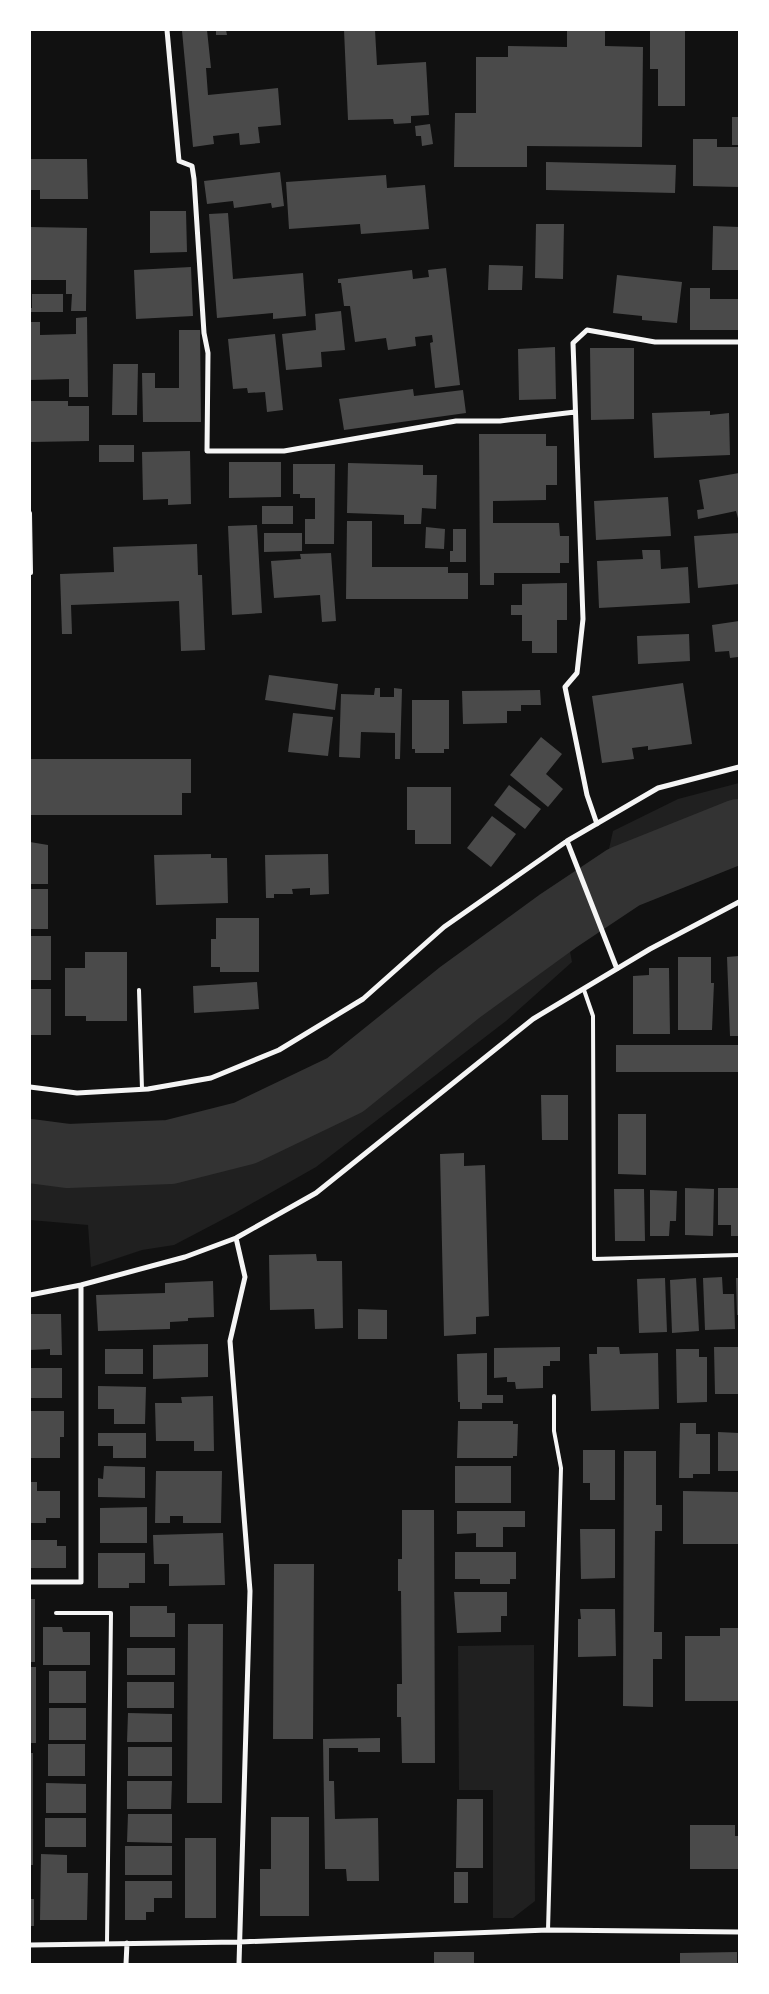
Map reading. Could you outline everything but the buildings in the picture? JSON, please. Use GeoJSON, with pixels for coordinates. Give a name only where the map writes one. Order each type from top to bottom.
{"type":"FeatureCollection","features":[{"type":"Feature","properties":{"kind":"street"},"geometry":{"type":"LineString","coordinates":[[167,30],[179,161],[192,166],[194,179],[204,333],[208,353],[207,451],[284,451],[456,421],[500,421],[575,412]]}},
{"type":"Feature","properties":{"kind":"street"},"geometry":{"type":"LineString","coordinates":[[597,824],[587,795],[565,687],[577,673],[583,619],[573,343],[587,330],[655,342],[739,342]]}},
{"type":"Feature","properties":{"kind":"street"},"geometry":{"type":"LineString","coordinates":[[30,1087],[77,1092],[142,1089],[210,1078],[279,1050],[363,999],[444,927],[568,841],[658,788],[739,767]]}},
{"type":"Feature","properties":{"kind":"street"},"geometry":{"type":"LineString","coordinates":[[568,841],[617,969]]}},
{"type":"Feature","properties":{"kind":"street"},"geometry":{"type":"LineString","coordinates":[[30,1295],[81,1286],[185,1256],[236,1238],[316,1193],[533,1019],[617,969],[739,902]]}},
{"type":"Feature","properties":{"kind":"street"},"geometry":{"type":"LineString","coordinates":[[236,1238],[245,1277],[230,1342],[250,1591],[239,1964]]}},
{"type":"Feature","properties":{"kind":"street"},"geometry":{"type":"LineString","coordinates":[[30,1582],[81,1582],[81,1286]]}},
{"type":"Feature","properties":{"kind":"street"},"geometry":{"type":"LineString","coordinates":[[30,1945],[239,1942],[548,1930],[739,1932]]}},
{"type":"Feature","properties":{"kind":"street"},"geometry":{"type":"LineString","coordinates":[[126,1964],[127,1943]]}},
{"type":"Feature","properties":{"kind":"lane"},"geometry":{"type":"LineString","coordinates":[[30,513],[31,573]]}},
{"type":"Feature","properties":{"kind":"lane"},"geometry":{"type":"LineString","coordinates":[[139,990],[142,1089]]}},
{"type":"Feature","properties":{"kind":"lane"},"geometry":{"type":"LineString","coordinates":[[584,990],[593,1016],[594,1260],[739,1255]]}},
{"type":"Feature","properties":{"kind":"lane"},"geometry":{"type":"LineString","coordinates":[[548,1930],[561,1468],[554,1431],[554,1396]]}},
{"type":"Feature","properties":{"kind":"lane"},"geometry":{"type":"LineString","coordinates":[[56,1613],[111,1613],[106,1943]]}},
{"type":"Feature","properties":{"kind":"shaded area"},"geometry":{"type":"Polygon","coordinates":[[[739,783],[739,816],[616,868],[609,849],[613,831],[678,799],[739,783]]]}},
{"type":"Feature","properties":{"kind":"shaded area"},"geometry":{"type":"Polygon","coordinates":[[[567,936],[572,962],[506,1021],[316,1167],[235,1213],[174,1245],[142,1250],[91,1267],[88,1225],[30,1220],[30,1164],[202,1166],[234,1153],[315,1116],[411,1057],[486,985],[567,936]]]}},
{"type":"Feature","properties":{"kind":"shaded area"},"geometry":{"type":"Polygon","coordinates":[[[534,1645],[535,1901],[513,1918],[493,1918],[493,1790],[459,1790],[458,1646],[534,1645]]]}},
{"type":"Feature","properties":{"kind":"waterway"},"geometry":{"type":"LineString","coordinates":[[30,1151],[68,1156],[170,1152],[245,1133],[345,1085],[459,993],[558,921],[624,877],[739,831]]}}]}
